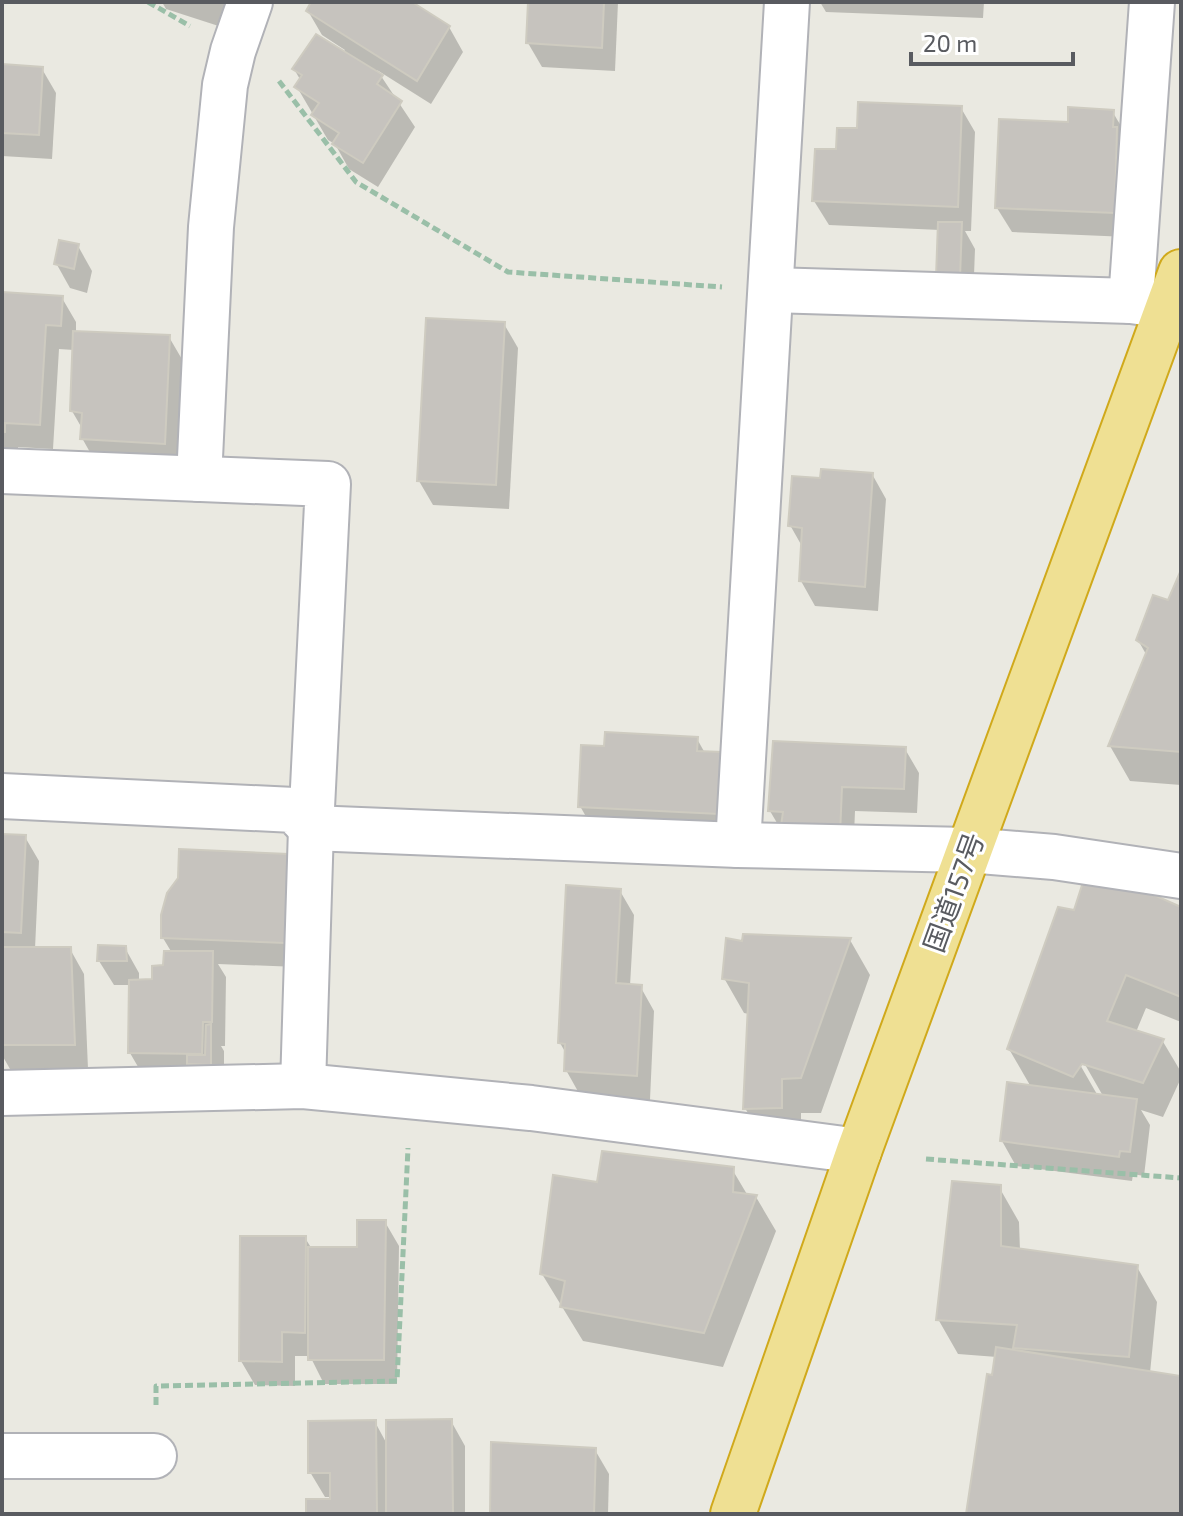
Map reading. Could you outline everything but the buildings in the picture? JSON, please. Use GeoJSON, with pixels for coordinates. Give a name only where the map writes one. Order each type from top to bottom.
{"type":"FeatureCollection","features":[{"type":"Feature","properties":{"kind":"highway","name":"国道157号"},"geometry":{"type":"LineString","coordinates":[[733,1514],[859,1151],[1165,297]]}},
{"type":"Feature","properties":{"kind":"street"},"geometry":{"type":"LineString","coordinates":[[199,479],[211,227],[225,85],[250,2]]}},
{"type":"Feature","properties":{"kind":"street"},"geometry":{"type":"LineString","coordinates":[[738,845],[787,2]]}},
{"type":"Feature","properties":{"kind":"street"},"geometry":{"type":"LineString","coordinates":[[771,290],[1165,297],[1152,2]]}},
{"type":"Feature","properties":{"kind":"street"},"geometry":{"type":"LineString","coordinates":[[2,471],[328,484],[311,828],[303,1086]]}},
{"type":"Feature","properties":{"kind":"street"},"geometry":{"type":"LineString","coordinates":[[2,796],[294,810],[311,828],[738,845],[968,850],[1054,857],[1181,876]]}},
{"type":"Feature","properties":{"kind":"street"},"geometry":{"type":"LineString","coordinates":[[2,1093],[303,1086],[531,1108],[859,1151]]}},
{"type":"Feature","properties":{"kind":"street"},"geometry":{"type":"LineString","coordinates":[[2,1456],[154,1456]]}},
{"type":"Feature","properties":{"kind":"path"},"geometry":{"type":"LineString","coordinates":[[148,2],[233,51],[268,67],[356,182],[508,272],[771,290]]}},
{"type":"Feature","properties":{"kind":"path"},"geometry":{"type":"LineString","coordinates":[[154,1456],[156,1386],[397,1381],[411,1096]]}},
{"type":"Feature","properties":{"kind":"path"},"geometry":{"type":"LineString","coordinates":[[926,1159],[1181,1178]]}}]}
